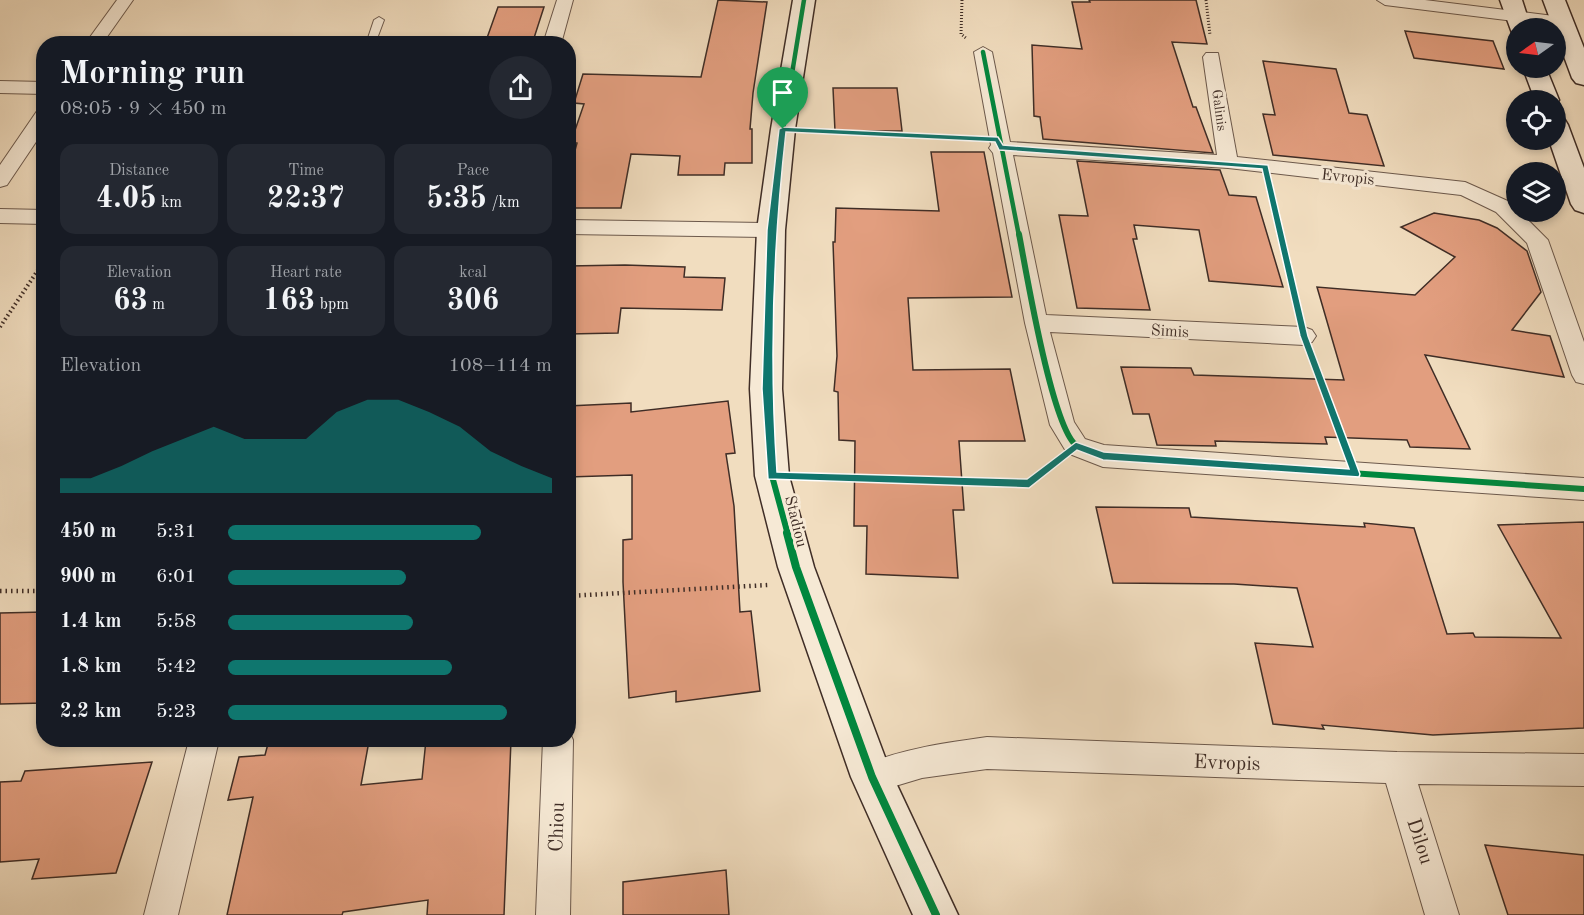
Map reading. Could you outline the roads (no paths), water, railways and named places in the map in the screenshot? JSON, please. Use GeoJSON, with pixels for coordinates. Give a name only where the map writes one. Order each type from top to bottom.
{"type":"FeatureCollection","features":[{"type":"Feature","properties":{"kind":"street"},"geometry":{"type":"LineString","coordinates":[[99,36],[125,0]]}},
{"type":"Feature","properties":{"kind":"street"},"geometry":{"type":"LineString","coordinates":[[554,36],[565,0]]}},
{"type":"Feature","properties":{"kind":"street","name":"Stadiou"},"geometry":{"type":"LineString","coordinates":[[804,0],[783,129],[771,230],[766,389],[772,476],[801,583],[872,777],[936,915]]}},
{"type":"Feature","properties":{"kind":"street"},"geometry":{"type":"LineString","coordinates":[[1385,0],[1536,18]]}},
{"type":"Feature","properties":{"kind":"street"},"geometry":{"type":"LineString","coordinates":[[1554,0],[1561,18]]}},
{"type":"Feature","properties":{"kind":"street"},"geometry":{"type":"LineString","coordinates":[[1566,32],[1584,78]]}},
{"type":"Feature","properties":{"kind":"street"},"geometry":{"type":"LineString","coordinates":[[982,52],[1036,323],[1062,425],[1076,446],[1103,456],[1584,489]]}},
{"type":"Feature","properties":{"kind":"street","name":"Galinis"},"geometry":{"type":"LineString","coordinates":[[1212,57],[1228,162]]}},
{"type":"Feature","properties":{"kind":"street"},"geometry":{"type":"LineString","coordinates":[[0,87],[36,88]]}},
{"type":"Feature","properties":{"kind":"street"},"geometry":{"type":"LineString","coordinates":[[0,180],[36,127]]}},
{"type":"Feature","properties":{"kind":"street","name":"Evropis"},"geometry":{"type":"LineString","coordinates":[[999,143],[1228,162],[1465,189],[1503,207],[1537,240],[1584,375]]}},
{"type":"Feature","properties":{"kind":"street"},"geometry":{"type":"LineString","coordinates":[[1565,150],[1584,204]]}},
{"type":"Feature","properties":{"kind":"street"},"geometry":{"type":"LineString","coordinates":[[0,216],[36,217]]}},
{"type":"Feature","properties":{"kind":"street"},"geometry":{"type":"LineString","coordinates":[[576,227],[771,230]]}},
{"type":"Feature","properties":{"kind":"street","name":"Simis"},"geometry":{"type":"LineString","coordinates":[[1036,323],[1304,336]]}},
{"type":"Feature","properties":{"kind":"street"},"geometry":{"type":"LineString","coordinates":[[161,915],[202,747]]}},
{"type":"Feature","properties":{"kind":"street","name":"Chiou"},"geometry":{"type":"LineString","coordinates":[[553,915],[558,747]]}},
{"type":"Feature","properties":{"kind":"street","name":"Evropis"},"geometry":{"type":"LineString","coordinates":[[872,777],[922,762],[987,753],[1397,768],[1584,770]]}},
{"type":"Feature","properties":{"kind":"street","name":"Dilou"},"geometry":{"type":"LineString","coordinates":[[1397,768],[1442,915]]}},
{"type":"Feature","properties":{"kind":"lane"},"geometry":{"type":"LineString","coordinates":[[373,36],[379,20]]}}]}
